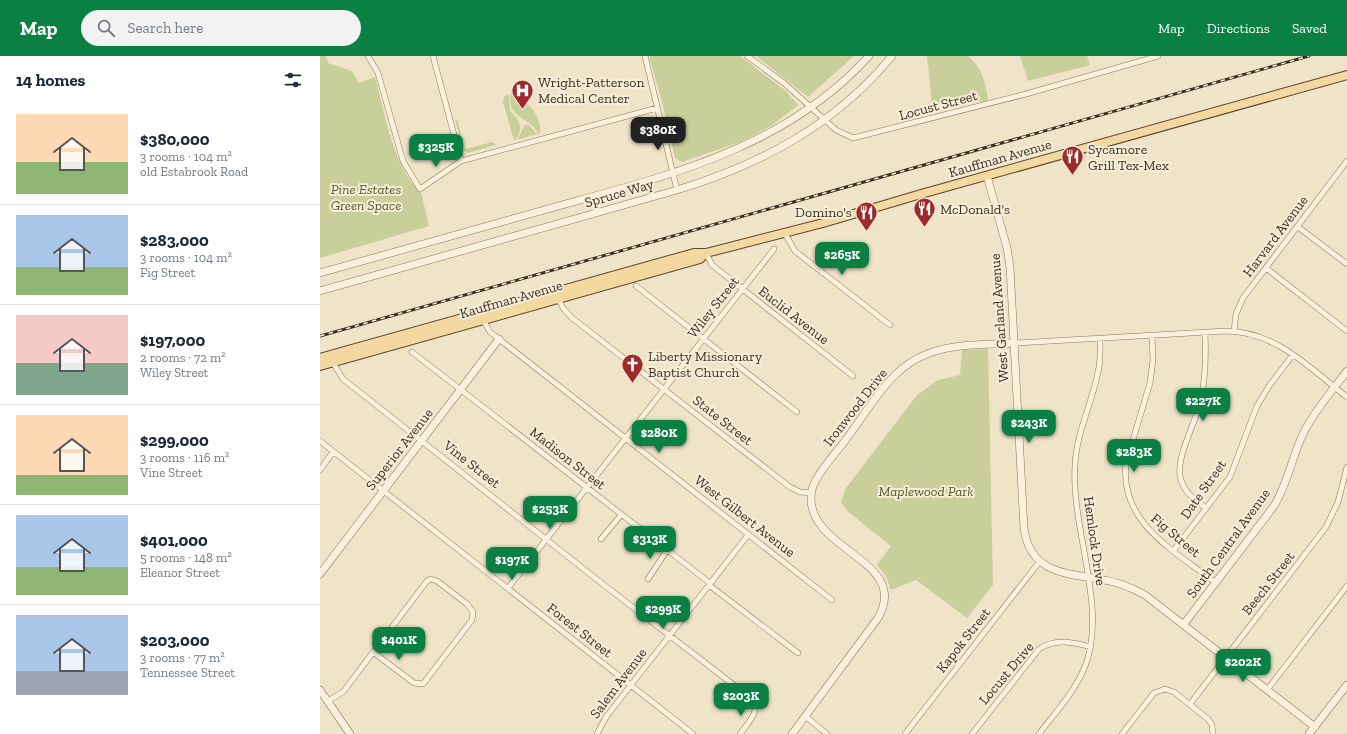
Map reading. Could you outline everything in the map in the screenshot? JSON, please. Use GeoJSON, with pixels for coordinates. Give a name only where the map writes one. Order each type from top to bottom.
{"type":"FeatureCollection","features":[{"type":"Feature","properties":{"kind":"main road","name":"Kauffman Avenue"},"geometry":{"type":"LineString","coordinates":[[320,366],[331,359],[557,295],[694,253],[706,253],[823,223],[1347,75]]}},
{"type":"Feature","properties":{"kind":"main road","name":"Kauffman Avenue"},"geometry":{"type":"LineString","coordinates":[[320,358],[331,359]]}},
{"type":"Feature","properties":{"kind":"street"},"geometry":{"type":"LineString","coordinates":[[368,56],[378,73],[403,161],[420,189],[461,161],[657,108]]}},
{"type":"Feature","properties":{"kind":"street"},"geometry":{"type":"LineString","coordinates":[[433,56],[461,161]]}},
{"type":"Feature","properties":{"kind":"street"},"geometry":{"type":"LineString","coordinates":[[644,56],[677,190]]}},
{"type":"Feature","properties":{"kind":"street","name":"Locust Street"},"geometry":{"type":"LineString","coordinates":[[747,56],[784,83],[810,108],[843,135],[853,138],[861,138],[1033,92],[1158,56]]}},
{"type":"Feature","properties":{"kind":"street","name":"Spruce Way"},"geometry":{"type":"LineString","coordinates":[[320,273],[672,173],[719,157],[750,144],[780,128],[810,108],[837,87],[869,56]]}},
{"type":"Feature","properties":{"kind":"street","name":"Spruce Way"},"geometry":{"type":"LineString","coordinates":[[320,291],[677,190],[727,174],[764,158],[824,120],[863,87],[892,56]]}},
{"type":"Feature","properties":{"kind":"street","name":"Harvard Avenue"},"geometry":{"type":"LineString","coordinates":[[1234,331],[1234,322],[1239,306],[1347,161]]}},
{"type":"Feature","properties":{"kind":"street","name":"West Garland Avenue"},"geometry":{"type":"LineString","coordinates":[[987,176],[1009,256],[1024,529],[1029,546],[1040,561],[1058,572],[1110,581],[1136,590],[1153,600],[1315,727]]}},
{"type":"Feature","properties":{"kind":"street"},"geometry":{"type":"LineString","coordinates":[[1298,226],[1347,264]]}},
{"type":"Feature","properties":{"kind":"street"},"geometry":{"type":"LineString","coordinates":[[784,232],[795,251],[890,325]]}},
{"type":"Feature","properties":{"kind":"street","name":"Wiley Street"},"geometry":{"type":"LineString","coordinates":[[508,588],[774,248]]}},
{"type":"Feature","properties":{"kind":"street","name":"Euclid Avenue"},"geometry":{"type":"LineString","coordinates":[[706,253],[712,265],[853,376]]}},
{"type":"Feature","properties":{"kind":"street"},"geometry":{"type":"LineString","coordinates":[[1266,268],[1347,331]]}},
{"type":"Feature","properties":{"kind":"street"},"geometry":{"type":"LineString","coordinates":[[636,286],[797,412]]}},
{"type":"Feature","properties":{"kind":"street","name":"State Street"},"geometry":{"type":"LineString","coordinates":[[557,295],[563,308],[572,318],[790,487],[800,492],[812,493]]}},
{"type":"Feature","properties":{"kind":"street","name":"West Gilbert Avenue"},"geometry":{"type":"LineString","coordinates":[[482,316],[490,332],[832,600]]}},
{"type":"Feature","properties":{"kind":"street","name":"Ironwood Drive"},"geometry":{"type":"LineString","coordinates":[[792,734],[878,618],[884,600],[882,585],[875,572],[826,533],[819,525],[812,509],[812,493],[818,477],[888,382],[904,366],[921,356],[942,349],[1014,343],[1234,331],[1264,338],[1292,356],[1347,397]]}},
{"type":"Feature","properties":{"kind":"street"},"geometry":{"type":"LineString","coordinates":[[1205,333],[1205,363],[1202,393],[1180,470],[1185,489],[1193,499],[1206,508]]}},
{"type":"Feature","properties":{"kind":"street","name":"Fig Street"},"geometry":{"type":"LineString","coordinates":[[1152,336],[1153,360],[1150,383],[1128,455],[1126,484],[1130,502],[1142,522],[1152,533],[1216,583]]}},
{"type":"Feature","properties":{"kind":"street","name":"Hemlock Drive"},"geometry":{"type":"LineString","coordinates":[[1039,734],[1074,688],[1084,669],[1091,647],[1093,618],[1076,500],[1075,466],[1082,424],[1098,372],[1100,338]]}},
{"type":"Feature","properties":{"kind":"street","name":"Superior Avenue"},"geometry":{"type":"LineString","coordinates":[[320,574],[499,339]]}},
{"type":"Feature","properties":{"kind":"street","name":"Madison Street"},"geometry":{"type":"LineString","coordinates":[[412,352],[798,653]]}},
{"type":"Feature","properties":{"kind":"street","name":"Date Street"},"geometry":{"type":"LineString","coordinates":[[1174,550],[1232,472],[1257,406],[1292,356]]}},
{"type":"Feature","properties":{"kind":"street","name":"Vine Street"},"geometry":{"type":"LineString","coordinates":[[331,359],[343,379],[752,699],[756,706],[754,714],[740,734]]}},
{"type":"Feature","properties":{"kind":"street","name":"South Central Avenue"},"geometry":{"type":"LineString","coordinates":[[1184,624],[1274,506],[1283,489],[1304,431],[1347,371]]}},
{"type":"Feature","properties":{"kind":"street","name":"Forest Street"},"geometry":{"type":"LineString","coordinates":[[320,441],[693,734]]}},
{"type":"Feature","properties":{"kind":"street"},"geometry":{"type":"LineString","coordinates":[[320,470],[334,452]]}},
{"type":"Feature","properties":{"kind":"street","name":"Beech Street"},"geometry":{"type":"LineString","coordinates":[[1190,704],[1326,527],[1338,502],[1347,467]]}},
{"type":"Feature","properties":{"kind":"street"},"geometry":{"type":"LineString","coordinates":[[601,540],[621,514]]}},
{"type":"Feature","properties":{"kind":"street","name":"Salem Avenue"},"geometry":{"type":"LineString","coordinates":[[597,734],[598,728],[748,535]]}},
{"type":"Feature","properties":{"kind":"street"},"geometry":{"type":"LineString","coordinates":[[648,579],[667,550]]}},
{"type":"Feature","properties":{"kind":"street","name":"Kapok Street"},"geometry":{"type":"LineString","coordinates":[[906,732],[1040,561]]}},
{"type":"Feature","properties":{"kind":"street"},"geometry":{"type":"LineString","coordinates":[[328,701],[343,692],[420,588],[429,580],[437,581],[467,604],[474,614],[472,620],[426,682],[420,685],[414,683],[373,652]]}},
{"type":"Feature","properties":{"kind":"street"},"geometry":{"type":"LineString","coordinates":[[1267,690],[1347,586]]}},
{"type":"Feature","properties":{"kind":"street","name":"Locust Drive"},"geometry":{"type":"LineString","coordinates":[[972,734],[1039,649],[1052,643],[1063,641],[1091,647]]}},
{"type":"Feature","properties":{"kind":"street"},"geometry":{"type":"LineString","coordinates":[[1309,734],[1347,685]]}},
{"type":"Feature","properties":{"kind":"street"},"geometry":{"type":"LineString","coordinates":[[1122,734],[1158,691],[1165,689],[1173,691],[1211,721],[1213,734]]}},
{"type":"Feature","properties":{"kind":"street"},"geometry":{"type":"LineString","coordinates":[[320,690],[350,734]]}},
{"type":"Feature","properties":{"kind":"street"},"geometry":{"type":"LineString","coordinates":[[805,716],[827,734]]}},
{"type":"Feature","properties":{"kind":"street"},"geometry":{"type":"LineString","coordinates":[[906,732],[914,734]]}},
{"type":"Feature","properties":{"kind":"green space","name":"Pine Estates Green Space"},"geometry":{"type":"Polygon","coordinates":[[[320,56],[326,56],[328,63],[352,71],[359,83],[375,77],[391,139],[404,170],[421,192],[429,226],[320,258],[320,56]]]}},
{"type":"Feature","properties":{"kind":"green space"},"geometry":{"type":"Polygon","coordinates":[[[649,56],[740,56],[786,91],[798,105],[771,126],[743,141],[682,162],[675,158],[662,102],[649,56]]]}},
{"type":"Feature","properties":{"kind":"green space"},"geometry":{"type":"Polygon","coordinates":[[[756,56],[854,56],[808,97],[756,56]]]}},
{"type":"Feature","properties":{"kind":"green space"},"geometry":{"type":"Polygon","coordinates":[[[927,56],[968,56],[977,65],[980,71],[986,88],[988,101],[932,104],[927,56]]]}},
{"type":"Feature","properties":{"kind":"green space"},"geometry":{"type":"Polygon","coordinates":[[[1020,56],[1087,56],[1090,65],[1028,81],[1020,56]]]}},
{"type":"Feature","properties":{"kind":"green space"},"geometry":{"type":"Polygon","coordinates":[[[511,93],[523,99],[536,114],[539,120],[540,133],[538,134],[535,128],[515,113],[510,102],[511,93]]]}},
{"type":"Feature","properties":{"kind":"green space"},"geometry":{"type":"Polygon","coordinates":[[[507,94],[509,95],[510,111],[520,125],[519,133],[514,141],[503,102],[504,97],[507,94]]]}},
{"type":"Feature","properties":{"kind":"green space"},"geometry":{"type":"Polygon","coordinates":[[[457,119],[465,149],[492,142],[496,145],[468,153],[464,151],[455,120],[457,119]]]}},
{"type":"Feature","properties":{"kind":"green space"},"geometry":{"type":"Polygon","coordinates":[[[525,125],[529,125],[537,134],[517,140],[525,125]]]}},
{"type":"Feature","properties":{"kind":"green space","name":"Maplewood Park"},"geometry":{"type":"Polygon","coordinates":[[[988,349],[993,585],[967,618],[916,580],[891,590],[886,576],[877,565],[891,546],[847,511],[841,502],[846,488],[917,395],[938,380],[960,375],[962,350],[988,349]]]}},
{"type":"Feature","properties":{"kind":"railway"},"geometry":{"type":"LineString","coordinates":[[320,336],[1309,56]]}},
{"type":"Feature","properties":{"kind":"place","name":"Wright-Patterson Medical Center"},"geometry":{"type":"Point","coordinates":[522,110]}},
{"type":"Feature","properties":{"kind":"place","name":"Sycamore Grill Tex-Mex"},"geometry":{"type":"Point","coordinates":[1073,176]}},
{"type":"Feature","properties":{"kind":"place","name":"McDonald's"},"geometry":{"type":"Point","coordinates":[924,228]}},
{"type":"Feature","properties":{"kind":"place","name":"Domino's"},"geometry":{"type":"Point","coordinates":[867,232]}},
{"type":"Feature","properties":{"kind":"place","name":"Liberty Missionary Baptist Church"},"geometry":{"type":"Point","coordinates":[633,384]}}]}
